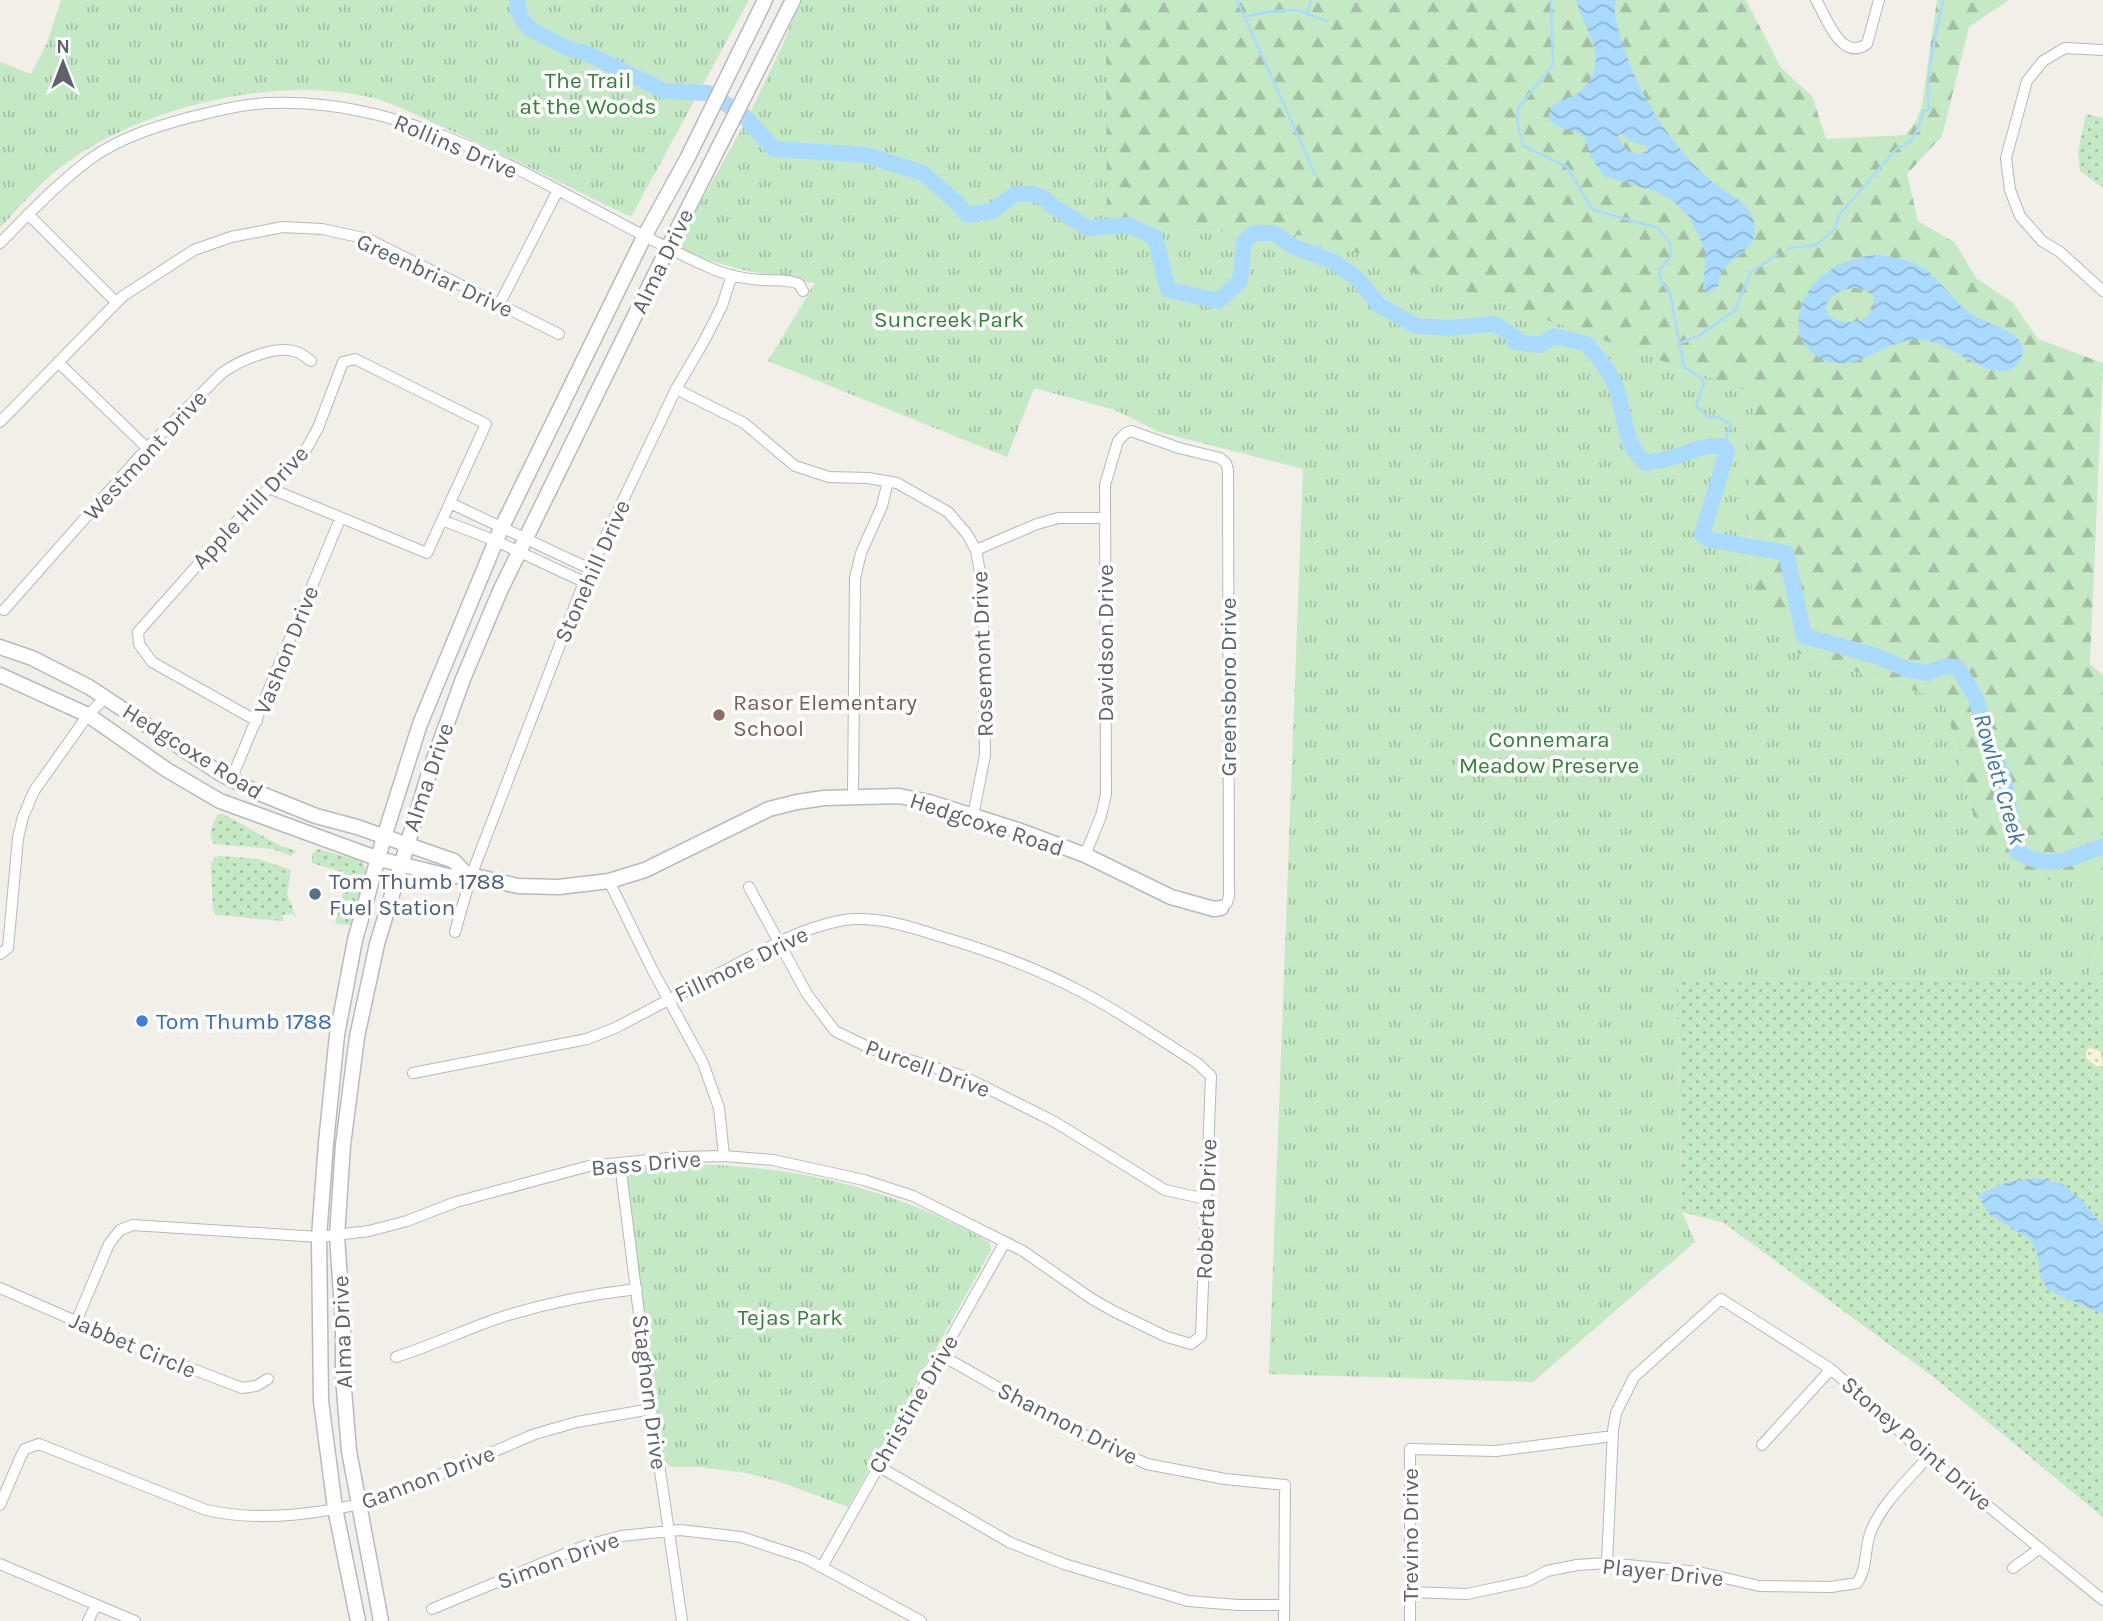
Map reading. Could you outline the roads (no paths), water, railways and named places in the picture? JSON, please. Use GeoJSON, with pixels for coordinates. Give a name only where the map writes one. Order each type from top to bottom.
{"type":"FeatureCollection","features":[{"type":"Feature","properties":{"kind":"main road","name":"Alma Drive"},"geometry":{"type":"LineString","coordinates":[[358,1621],[335,1508],[321,1401],[319,1237],[337,1035],[355,940],[420,724],[502,527],[644,237],[687,159],[765,0]]}},
{"type":"Feature","properties":{"kind":"main road","name":"Alma Drive"},"geometry":{"type":"LineString","coordinates":[[381,1621],[349,1451],[337,1236],[342,1145],[357,1037],[377,944],[430,769],[463,679],[522,545],[793,0]]}},
{"type":"Feature","properties":{"kind":"main road","name":"Hedgcoxe Road"},"geometry":{"type":"LineString","coordinates":[[0,647],[32,658],[106,697],[230,780],[282,804],[454,861],[469,875]]}},
{"type":"Feature","properties":{"kind":"main road"},"geometry":{"type":"LineString","coordinates":[[443,671],[463,679]]}},
{"type":"Feature","properties":{"kind":"main road","name":"Hedgcoxe Road"},"geometry":{"type":"LineString","coordinates":[[0,675],[88,715],[167,769],[220,801],[379,859],[452,877],[469,875],[518,886],[559,887],[609,881],[645,870],[769,809],[797,802],[853,795],[899,796],[929,802],[1018,830],[1085,855],[1171,897],[1214,909],[1221,908]]}},
{"type":"Feature","properties":{"kind":"main road"},"geometry":{"type":"LineString","coordinates":[[220,801],[230,780]]}},
{"type":"Feature","properties":{"kind":"main road"},"geometry":{"type":"LineString","coordinates":[[337,1035],[357,1037]]}},
{"type":"Feature","properties":{"kind":"street"},"geometry":{"type":"LineString","coordinates":[[1816,0],[1841,43],[1849,49],[1861,49],[1871,38],[1879,0]]}},
{"type":"Feature","properties":{"kind":"street"},"geometry":{"type":"LineString","coordinates":[[2103,50],[2065,48],[2043,61],[2027,81],[2006,158],[2010,190],[2020,216],[2042,240],[2060,252],[2103,291]]}},
{"type":"Feature","properties":{"kind":"street","name":"Rollins Drive"},"geometry":{"type":"LineString","coordinates":[[0,243],[28,214],[89,160],[122,139],[151,128],[228,108],[269,103],[332,106],[397,118],[482,152],[709,268],[759,280],[792,281],[799,284],[803,291]]}},
{"type":"Feature","properties":{"kind":"street"},"geometry":{"type":"LineString","coordinates":[[500,303],[557,191]]}},
{"type":"Feature","properties":{"kind":"street"},"geometry":{"type":"LineString","coordinates":[[28,214],[116,302]]}},
{"type":"Feature","properties":{"kind":"street","name":"Greenbriar Drive"},"geometry":{"type":"LineString","coordinates":[[0,422],[116,302],[194,250],[231,237],[283,227],[322,229],[368,239],[559,334]]}},
{"type":"Feature","properties":{"kind":"street","name":"Stonehill Drive"},"geometry":{"type":"LineString","coordinates":[[455,932],[469,875],[584,582],[676,388],[704,343],[722,306],[732,275]]}},
{"type":"Feature","properties":{"kind":"street","name":"Westmont Drive"},"geometry":{"type":"LineString","coordinates":[[4,610],[147,448],[222,373],[256,355],[280,351],[294,351],[311,361]]}},
{"type":"Feature","properties":{"kind":"street","name":"Apple Hill Drive"},"geometry":{"type":"LineString","coordinates":[[257,722],[152,662],[139,644],[138,632],[233,525],[304,453],[318,428],[339,369],[348,359],[355,359],[486,424],[450,503]]}},
{"type":"Feature","properties":{"kind":"street"},"geometry":{"type":"LineString","coordinates":[[58,362],[147,448]]}},
{"type":"Feature","properties":{"kind":"street","name":"Rosemont Drive"},"geometry":{"type":"LineString","coordinates":[[676,388],[744,424],[795,466],[829,477],[869,478],[910,489],[948,512],[967,534],[976,550],[983,589],[985,755],[972,816]]}},
{"type":"Feature","properties":{"kind":"street","name":"Davidson Drive"},"geometry":{"type":"LineString","coordinates":[[1085,855],[1096,830],[1106,794],[1103,518],[1108,471],[1118,441],[1126,433],[1137,432],[1179,448],[1220,458],[1226,463]]}},
{"type":"Feature","properties":{"kind":"street","name":"Greensboro Drive"},"geometry":{"type":"LineString","coordinates":[[1221,908],[1227,903],[1228,896],[1226,463]]}},
{"type":"Feature","properties":{"kind":"street"},"geometry":{"type":"LineString","coordinates":[[853,795],[855,578],[862,553],[883,506],[888,481]]}},
{"type":"Feature","properties":{"kind":"street"},"geometry":{"type":"LineString","coordinates":[[269,488],[427,553],[450,503],[502,527],[522,545],[584,582]]}},
{"type":"Feature","properties":{"kind":"street"},"geometry":{"type":"LineString","coordinates":[[976,550],[1058,518],[1103,518]]}},
{"type":"Feature","properties":{"kind":"street","name":"Vashon Drive"},"geometry":{"type":"LineString","coordinates":[[230,780],[257,722],[340,519]]}},
{"type":"Feature","properties":{"kind":"street"},"geometry":{"type":"LineString","coordinates":[[442,520],[496,541],[522,545],[590,569]]}},
{"type":"Feature","properties":{"kind":"street"},"geometry":{"type":"LineString","coordinates":[[4,951],[23,817],[34,791],[88,715],[106,697]]}},
{"type":"Feature","properties":{"kind":"street"},"geometry":{"type":"LineString","coordinates":[[609,881],[612,892],[668,1000],[704,1063],[719,1108],[724,1156]]}},
{"type":"Feature","properties":{"kind":"street","name":"Purcell Drive"},"geometry":{"type":"LineString","coordinates":[[748,887],[807,994],[835,1031],[872,1049],[963,1076],[1055,1122],[1165,1190],[1206,1199]]}},
{"type":"Feature","properties":{"kind":"street","name":"Fillmore Drive"},"geometry":{"type":"LineString","coordinates":[[413,1073],[587,1039],[615,1028],[804,930],[846,920],[874,920],[909,926],[953,940],[1021,964],[1078,990],[1187,1056],[1211,1076]]}},
{"type":"Feature","properties":{"kind":"street","name":"Roberta Drive"},"geometry":{"type":"LineString","coordinates":[[1199,1340],[1202,1332],[1211,1076]]}},
{"type":"Feature","properties":{"kind":"street","name":"Bass Drive"},"geometry":{"type":"LineString","coordinates":[[76,1322],[109,1244],[120,1230],[133,1225],[337,1236],[407,1221],[456,1202],[589,1166],[680,1157],[724,1156],[773,1160],[864,1181],[913,1196],[1023,1251],[1115,1312],[1175,1340],[1191,1344],[1199,1340]]}},
{"type":"Feature","properties":{"kind":"street","name":"Staghorn Drive"},"geometry":{"type":"LineString","coordinates":[[620,1164],[651,1409],[682,1621]]}},
{"type":"Feature","properties":{"kind":"street","name":"Christine Drive"},"geometry":{"type":"LineString","coordinates":[[822,1567],[1005,1242]]}},
{"type":"Feature","properties":{"kind":"street","name":"Jabbet Circle"},"geometry":{"type":"LineString","coordinates":[[0,1288],[76,1322],[242,1388],[256,1386],[268,1379]]}},
{"type":"Feature","properties":{"kind":"street"},"geometry":{"type":"LineString","coordinates":[[396,1357],[506,1315],[589,1295],[637,1289]]}},
{"type":"Feature","properties":{"kind":"street","name":"Stoney Point Drive"},"geometry":{"type":"LineString","coordinates":[[1613,1436],[1616,1413],[1634,1377],[1721,1299],[1831,1369],[1928,1457],[2103,1600]]}},
{"type":"Feature","properties":{"kind":"street","name":"Shannon Drive"},"geometry":{"type":"LineString","coordinates":[[941,1355],[1069,1428],[1147,1464],[1225,1479],[1284,1485],[1284,1605]]}},
{"type":"Feature","properties":{"kind":"street"},"geometry":{"type":"LineString","coordinates":[[1762,1445],[1831,1369]]}},
{"type":"Feature","properties":{"kind":"street","name":"Gannon Drive"},"geometry":{"type":"LineString","coordinates":[[0,1505],[25,1448],[38,1444],[206,1510],[234,1516],[274,1516],[359,1505],[384,1498],[536,1434],[577,1422],[651,1409]]}},
{"type":"Feature","properties":{"kind":"street"},"geometry":{"type":"LineString","coordinates":[[1607,1563],[1613,1436]]}},
{"type":"Feature","properties":{"kind":"street","name":"Trevino Drive"},"geometry":{"type":"LineString","coordinates":[[1410,1621],[1410,1449],[1496,1451],[1613,1436]]}},
{"type":"Feature","properties":{"kind":"street","name":"Player Drive"},"geometry":{"type":"LineString","coordinates":[[1409,1592],[1467,1594],[1528,1581],[1558,1569],[1607,1563],[1689,1570],[1759,1586],[1831,1587],[1857,1583],[1862,1576],[1866,1542],[1872,1527],[1887,1503],[1928,1457]]}},
{"type":"Feature","properties":{"kind":"street"},"geometry":{"type":"LineString","coordinates":[[878,1466],[1009,1542],[1064,1564],[1188,1601],[1284,1605],[1284,1621]]}},
{"type":"Feature","properties":{"kind":"street","name":"Simon Drive"},"geometry":{"type":"LineString","coordinates":[[432,1609],[584,1546],[621,1536],[668,1531],[707,1532],[741,1537],[805,1558],[921,1621]]}},
{"type":"Feature","properties":{"kind":"street"},"geometry":{"type":"LineString","coordinates":[[2012,1568],[2040,1548]]}},
{"type":"Feature","properties":{"kind":"street"},"geometry":{"type":"LineString","coordinates":[[0,1564],[135,1621]]}},
{"type":"Feature","properties":{"kind":"street"},"geometry":{"type":"LineString","coordinates":[[88,1621],[96,1605]]}},
{"type":"Feature","properties":{"kind":"water"},"geometry":{"type":"Polygon","coordinates":[[[1576,0],[1616,0],[1615,16],[1633,73],[1666,131],[1695,165],[1750,212],[1755,231],[1753,241],[1726,267],[1719,285],[1713,290],[1707,292],[1703,289],[1706,251],[1689,216],[1657,192],[1604,176],[1591,157],[1585,137],[1555,125],[1550,120],[1552,107],[1580,92],[1589,82],[1595,67],[1593,42],[1576,0]],[[1620,133],[1618,138],[1628,151],[1639,154],[1648,151],[1647,146],[1632,142],[1620,133]]]}},
{"type":"Feature","properties":{"kind":"water"},"geometry":{"type":"Polygon","coordinates":[[[1870,256],[1894,257],[1920,266],[1966,310],[2014,335],[2023,347],[2019,362],[2007,371],[1996,371],[1937,344],[1914,340],[1850,363],[1822,359],[1810,351],[1799,330],[1799,318],[1807,294],[1823,275],[1835,267],[1870,256]],[[1855,288],[1838,292],[1826,306],[1828,315],[1851,322],[1866,317],[1871,312],[1873,296],[1866,290],[1855,288]]]}},
{"type":"Feature","properties":{"kind":"water"},"geometry":{"type":"Polygon","coordinates":[[[2039,1178],[2062,1184],[2082,1200],[2103,1226],[2103,1314],[2049,1291],[2041,1279],[2037,1252],[2031,1240],[1989,1214],[1978,1196],[2007,1183],[2039,1178]]]}},
{"type":"Feature","properties":{"kind":"waterway","name":"Rowlett Creek"},"geometry":{"type":"LineString","coordinates":[[517,0],[523,21],[532,30],[664,91],[708,93],[743,115],[774,149],[866,155],[923,173],[967,215],[992,211],[1015,194],[1033,194],[1042,197],[1089,228],[1128,225],[1155,237],[1168,290],[1218,301],[1240,281],[1244,241],[1255,233],[1274,233],[1292,246],[1334,262],[1358,279],[1379,305],[1416,326],[1448,328],[1494,324],[1514,336],[1515,342],[1540,345],[1554,336],[1587,344],[1613,380],[1628,436],[1632,446],[1646,463],[1703,447],[1723,446],[1727,452],[1702,535],[1711,540],[1786,553],[1804,636],[1876,656],[1909,670],[1928,673],[1944,666],[1958,668],[1976,698],[1989,746],[2003,775],[2017,851],[2029,858],[2050,862],[2103,847]]}},
{"type":"Feature","properties":{"kind":"waterway"},"geometry":{"type":"LineString","coordinates":[[1237,0],[1315,174]]}},
{"type":"Feature","properties":{"kind":"waterway"},"geometry":{"type":"LineString","coordinates":[[1307,14],[1311,0]]}},
{"type":"Feature","properties":{"kind":"waterway"},"geometry":{"type":"LineString","coordinates":[[1551,0],[1553,65],[1518,108],[1517,121],[1523,146],[1567,167],[1593,210],[1658,228],[1670,244],[1671,257],[1659,270],[1660,280],[1670,293],[1684,367],[1704,383],[1696,406],[1708,417],[1718,417],[1731,425],[1723,446]]}},
{"type":"Feature","properties":{"kind":"waterway"},"geometry":{"type":"LineString","coordinates":[[1788,248],[1816,245],[1835,229],[1839,215],[1896,149],[1910,142],[1917,131],[1924,111],[1929,109],[1928,83],[1943,0]]}},
{"type":"Feature","properties":{"kind":"waterway"},"geometry":{"type":"LineString","coordinates":[[1244,17],[1294,10],[1327,21]]}},
{"type":"Feature","properties":{"kind":"waterway"},"geometry":{"type":"LineString","coordinates":[[1320,245],[1320,257]]}},
{"type":"Feature","properties":{"kind":"waterway"},"geometry":{"type":"LineString","coordinates":[[1680,343],[1699,336],[1735,310],[1751,272],[1777,255]]}},
{"type":"Feature","properties":{"kind":"place","name":"Rasor Elementary School"},"geometry":{"type":"Point","coordinates":[719,715]}},
{"type":"Feature","properties":{"kind":"place","name":"Tom Thumb 1788 Fuel Station"},"geometry":{"type":"Point","coordinates":[315,894]}},
{"type":"Feature","properties":{"kind":"place","name":"Tom Thumb 1788"},"geometry":{"type":"Point","coordinates":[142,1021]}},
{"type":"Feature","properties":{"kind":"park label","name":"The Trail at the Woods"},"geometry":{"type":"Point","coordinates":[588,93]}},
{"type":"Feature","properties":{"kind":"park label","name":"Suncreek Park"},"geometry":{"type":"Point","coordinates":[949,319]}},
{"type":"Feature","properties":{"kind":"park label","name":"Connemara Meadow Preserve"},"geometry":{"type":"Point","coordinates":[1549,752]}},
{"type":"Feature","properties":{"kind":"park label","name":"Tejas Park"},"geometry":{"type":"Point","coordinates":[790,1317]}}]}
